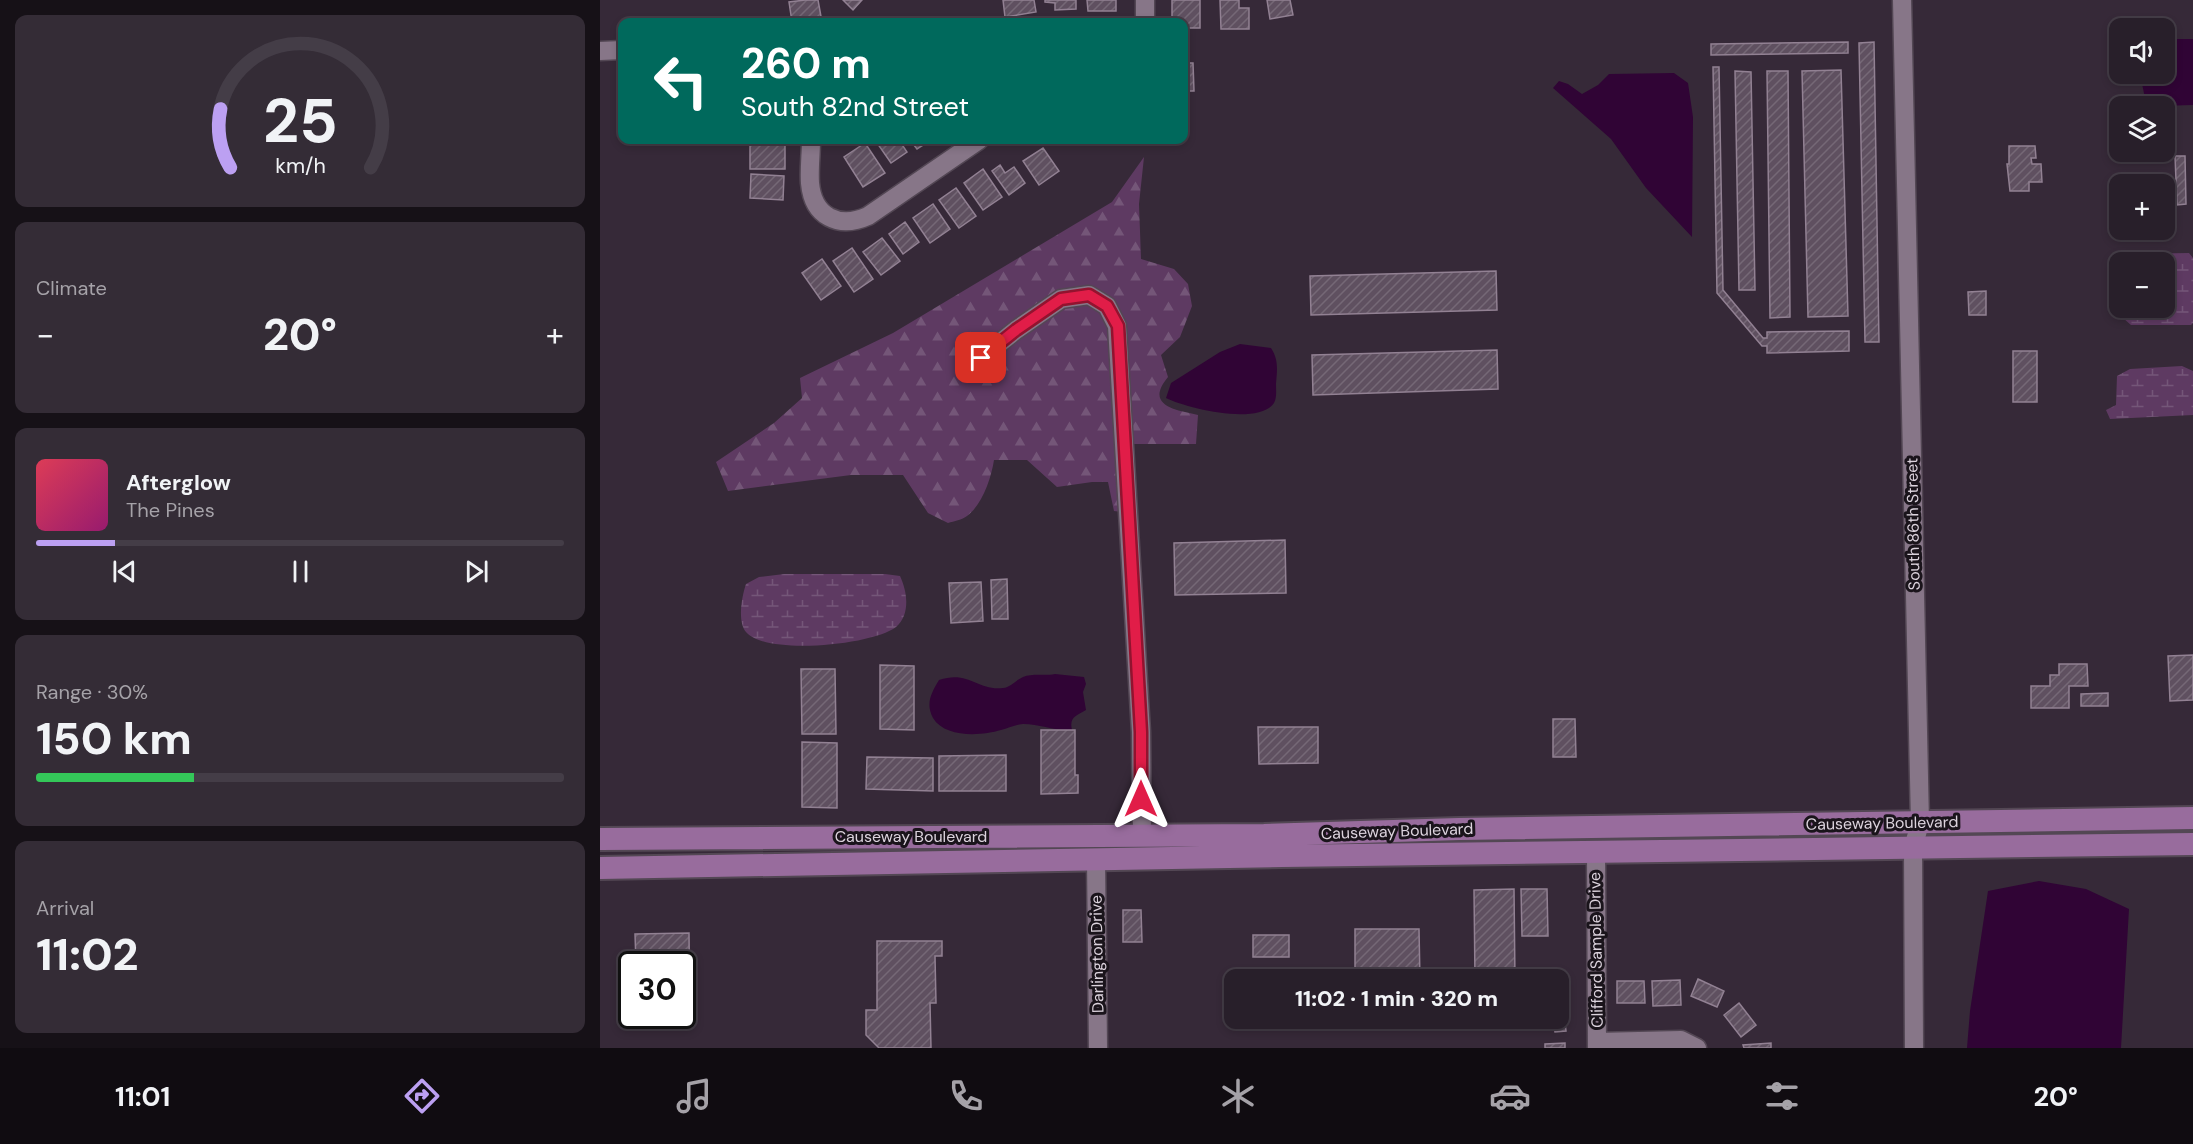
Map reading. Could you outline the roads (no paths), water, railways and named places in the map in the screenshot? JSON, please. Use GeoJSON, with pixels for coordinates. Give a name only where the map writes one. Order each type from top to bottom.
{"type":"FeatureCollection","features":[{"type":"Feature","properties":{"kind":"main road","name":"Causeway Boulevard"},"geometry":{"type":"LineString","coordinates":[[600,839],[1264,835],[1459,829],[2193,818]]}},
{"type":"Feature","properties":{"kind":"main road"},"geometry":{"type":"LineString","coordinates":[[1458,854],[1465,847],[1475,843],[1601,841],[1629,836],[1642,827]]}},
{"type":"Feature","properties":{"kind":"main road"},"geometry":{"type":"LineString","coordinates":[[1282,856],[1306,848],[1331,845],[1432,843],[1443,840],[1459,829]]}},
{"type":"Feature","properties":{"kind":"main road"},"geometry":{"type":"LineString","coordinates":[[1096,859],[1105,851],[1226,844],[1264,835]]}},
{"type":"Feature","properties":{"kind":"main road"},"geometry":{"type":"LineString","coordinates":[[850,865],[856,856],[867,852],[1010,848],[1015,845],[1020,836]]}},
{"type":"Feature","properties":{"kind":"main road","name":"Causeway Boulevard"},"geometry":{"type":"LineString","coordinates":[[600,868],[2188,843]]}},
{"type":"Feature","properties":{"kind":"street"},"geometry":{"type":"LineString","coordinates":[[1145,0],[1145,18]]}},
{"type":"Feature","properties":{"kind":"street","name":"South 86th Street"},"geometry":{"type":"LineString","coordinates":[[1902,0],[1920,823],[1913,848],[1914,1048]]}},
{"type":"Feature","properties":{"kind":"street"},"geometry":{"type":"LineString","coordinates":[[600,51],[618,51]]}},
{"type":"Feature","properties":{"kind":"street"},"geometry":{"type":"LineString","coordinates":[[811,144],[810,184],[816,203],[820,210],[832,219],[850,222],[868,216],[973,144]]}},
{"type":"Feature","properties":{"kind":"street"},"geometry":{"type":"LineString","coordinates":[[981,358],[1061,299],[1089,295],[1107,306],[1118,326],[1141,732],[1142,836]]}},
{"type":"Feature","properties":{"kind":"street","name":"Clifford Sample Drive"},"geometry":{"type":"LineString","coordinates":[[1596,852],[1597,1045]]}},
{"type":"Feature","properties":{"kind":"street","name":"Darlington Drive"},"geometry":{"type":"LineString","coordinates":[[1096,859],[1098,1048]]}},
{"type":"Feature","properties":{"kind":"street"},"geometry":{"type":"LineString","coordinates":[[1597,1045],[1682,1040],[1697,1048]]}}]}
